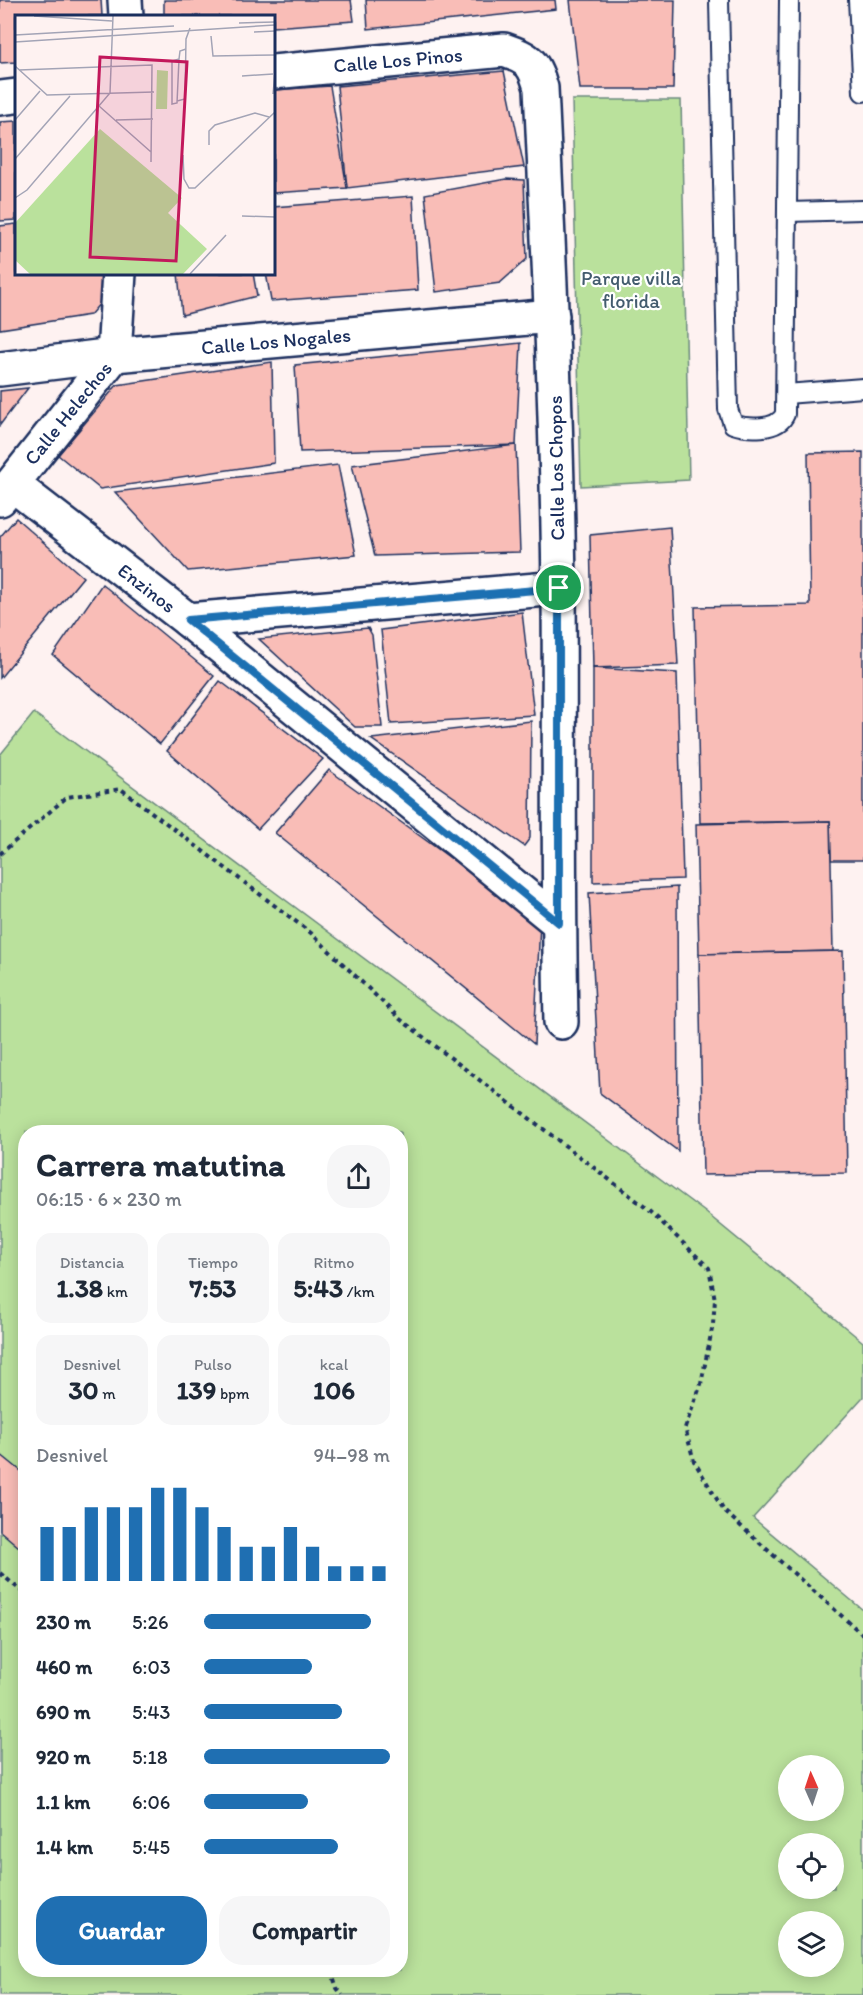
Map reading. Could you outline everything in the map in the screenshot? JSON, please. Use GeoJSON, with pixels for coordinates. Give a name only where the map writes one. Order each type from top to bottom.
{"type":"FeatureCollection","features":[{"type":"Feature","properties":{"kind":"street"},"geometry":{"type":"LineString","coordinates":[[124,0],[126,15]]}},
{"type":"Feature","properties":{"kind":"street","name":"Calle Los Pinos"},"geometry":{"type":"LineString","coordinates":[[274,72],[504,50],[522,56]]}},
{"type":"Feature","properties":{"kind":"street","name":"Calle Los Chopos"},"geometry":{"type":"LineString","coordinates":[[522,56],[536,69],[541,88],[552,316],[559,588],[561,1022]]}},
{"type":"Feature","properties":{"kind":"street"},"geometry":{"type":"LineString","coordinates":[[0,98],[15,96]]}},
{"type":"Feature","properties":{"kind":"street"},"geometry":{"type":"LineString","coordinates":[[114,355],[119,274]]}},
{"type":"Feature","properties":{"kind":"street","name":"Calle Los Nogales"},"geometry":{"type":"LineString","coordinates":[[0,369],[114,355],[552,316]]}},
{"type":"Feature","properties":{"kind":"street","name":"Calle Helechos"},"geometry":{"type":"LineString","coordinates":[[6,492],[114,355]]}},
{"type":"Feature","properties":{"kind":"street","name":"Enzinos"},"geometry":{"type":"LineString","coordinates":[[6,492],[188,620],[559,923]]}},
{"type":"Feature","properties":{"kind":"street"},"geometry":{"type":"LineString","coordinates":[[188,620],[559,588]]}},
{"type":"Feature","properties":{"kind":"lane"},"geometry":{"type":"LineString","coordinates":[[719,0],[729,418],[733,424],[741,426],[773,425],[778,423],[785,414],[789,0]]}},
{"type":"Feature","properties":{"kind":"lane"},"geometry":{"type":"LineString","coordinates":[[858,0],[863,92]]}},
{"type":"Feature","properties":{"kind":"lane"},"geometry":{"type":"LineString","coordinates":[[788,212],[863,210]]}},
{"type":"Feature","properties":{"kind":"lane"},"geometry":{"type":"LineString","coordinates":[[786,394],[863,388]]}},
{"type":"Feature","properties":{"kind":"path"},"geometry":{"type":"LineString","coordinates":[[0,854],[67,797],[121,789],[311,933],[400,1019],[648,1210],[709,1268],[715,1300],[713,1324],[701,1384],[685,1428],[694,1461],[724,1511],[863,1635]]}},
{"type":"Feature","properties":{"kind":"path"},"geometry":{"type":"LineString","coordinates":[[0,1573],[18,1588]]}},
{"type":"Feature","properties":{"kind":"path"},"geometry":{"type":"LineString","coordinates":[[333,1977],[342,1995]]}},
{"type":"Feature","properties":{"kind":"green space","name":"Parque villa florida"},"geometry":{"type":"Polygon","coordinates":[[[572,100],[681,100],[689,480],[581,486],[572,100]]]}},
{"type":"Feature","properties":{"kind":"green space"},"geometry":{"type":"Polygon","coordinates":[[[34,713],[705,1212],[863,1342],[863,1397],[753,1518],[863,1610],[863,1995],[0,1995],[0,755],[34,713]]]}},
{"type":"Feature","properties":{"kind":"building"},"geometry":{"type":"Polygon","coordinates":[[[0,0],[101,0],[102,15],[15,15],[15,62],[0,63],[0,0]]]}},
{"type":"Feature","properties":{"kind":"building"},"geometry":{"type":"Polygon","coordinates":[[[164,0],[351,0],[354,21],[274,27],[274,15],[164,15],[164,0]]]}},
{"type":"Feature","properties":{"kind":"building"},"geometry":{"type":"Polygon","coordinates":[[[366,0],[555,0],[556,9],[368,29],[366,0]]]}},
{"type":"Feature","properties":{"kind":"building"},"geometry":{"type":"Polygon","coordinates":[[[570,0],[675,0],[673,89],[580,89],[570,0]]]}},
{"type":"Feature","properties":{"kind":"building"},"geometry":{"type":"Polygon","coordinates":[[[504,71],[524,167],[347,188],[337,86],[504,71]]]}},
{"type":"Feature","properties":{"kind":"building"},"geometry":{"type":"Polygon","coordinates":[[[330,86],[347,188],[274,193],[274,90],[330,86]]]}},
{"type":"Feature","properties":{"kind":"building"},"geometry":{"type":"Polygon","coordinates":[[[15,121],[15,220],[0,221],[0,122],[15,121]]]}},
{"type":"Feature","properties":{"kind":"building"},"geometry":{"type":"Polygon","coordinates":[[[506,179],[524,180],[527,259],[500,283],[436,292],[425,194],[506,179]]]}},
{"type":"Feature","properties":{"kind":"building"},"geometry":{"type":"Polygon","coordinates":[[[413,196],[418,290],[271,301],[266,274],[274,274],[274,207],[413,196]]]}},
{"type":"Feature","properties":{"kind":"building"},"geometry":{"type":"Polygon","coordinates":[[[15,224],[15,274],[112,274],[112,289],[90,315],[0,329],[0,226],[15,224]]]}},
{"type":"Feature","properties":{"kind":"building"},"geometry":{"type":"Polygon","coordinates":[[[178,274],[253,274],[257,296],[182,315],[178,274]]]}},
{"type":"Feature","properties":{"kind":"building"},"geometry":{"type":"Polygon","coordinates":[[[521,343],[516,445],[300,452],[295,365],[521,343]]]}},
{"type":"Feature","properties":{"kind":"building"},"geometry":{"type":"Polygon","coordinates":[[[272,362],[274,463],[100,489],[58,455],[117,385],[272,362]]]}},
{"type":"Feature","properties":{"kind":"building"},"geometry":{"type":"Polygon","coordinates":[[[28,388],[0,425],[0,391],[28,388]]]}},
{"type":"Feature","properties":{"kind":"building"},"geometry":{"type":"Polygon","coordinates":[[[516,445],[520,552],[375,556],[352,465],[516,445]]]}},
{"type":"Feature","properties":{"kind":"building"},"geometry":{"type":"Polygon","coordinates":[[[863,452],[863,860],[831,860],[830,821],[700,823],[695,607],[810,605],[808,453],[863,452]]]}},
{"type":"Feature","properties":{"kind":"building"},"geometry":{"type":"Polygon","coordinates":[[[338,465],[356,555],[188,571],[115,492],[338,465]]]}},
{"type":"Feature","properties":{"kind":"building"},"geometry":{"type":"Polygon","coordinates":[[[16,518],[83,577],[0,678],[0,537],[16,518]]]}},
{"type":"Feature","properties":{"kind":"building"},"geometry":{"type":"Polygon","coordinates":[[[670,527],[678,665],[593,668],[590,535],[670,527]]]}},
{"type":"Feature","properties":{"kind":"building"},"geometry":{"type":"Polygon","coordinates":[[[102,584],[214,676],[160,744],[53,655],[102,584]]]}},
{"type":"Feature","properties":{"kind":"building"},"geometry":{"type":"Polygon","coordinates":[[[522,612],[534,715],[391,724],[381,630],[522,612]]]}},
{"type":"Feature","properties":{"kind":"building"},"geometry":{"type":"Polygon","coordinates":[[[368,628],[372,635],[382,727],[355,727],[259,639],[368,628]]]}},
{"type":"Feature","properties":{"kind":"building"},"geometry":{"type":"Polygon","coordinates":[[[593,668],[677,673],[683,879],[593,882],[593,668]]]}},
{"type":"Feature","properties":{"kind":"building"},"geometry":{"type":"Polygon","coordinates":[[[220,681],[323,759],[258,829],[167,751],[220,681]]]}},
{"type":"Feature","properties":{"kind":"building"},"geometry":{"type":"Polygon","coordinates":[[[531,721],[530,838],[524,846],[371,739],[531,721]]]}},
{"type":"Feature","properties":{"kind":"building"},"geometry":{"type":"Polygon","coordinates":[[[329,770],[540,923],[534,1044],[275,833],[329,770]]]}},
{"type":"Feature","properties":{"kind":"building"},"geometry":{"type":"Polygon","coordinates":[[[830,821],[833,951],[699,954],[696,824],[830,821]]]}},
{"type":"Feature","properties":{"kind":"building"},"geometry":{"type":"Polygon","coordinates":[[[677,887],[678,1151],[600,1093],[589,893],[677,887]]]}},
{"type":"Feature","properties":{"kind":"building"},"geometry":{"type":"Polygon","coordinates":[[[843,951],[847,1173],[703,1175],[699,954],[843,951]]]}},
{"type":"Feature","properties":{"kind":"building"},"geometry":{"type":"Polygon","coordinates":[[[0,1454],[18,1469],[18,1546],[0,1531],[0,1454]]]}},
{"type":"Feature","properties":{"kind":"route"},"geometry":{"type":"LineString","coordinates":[[559,588],[559,923],[188,620],[336,607],[559,588]]}}]}
